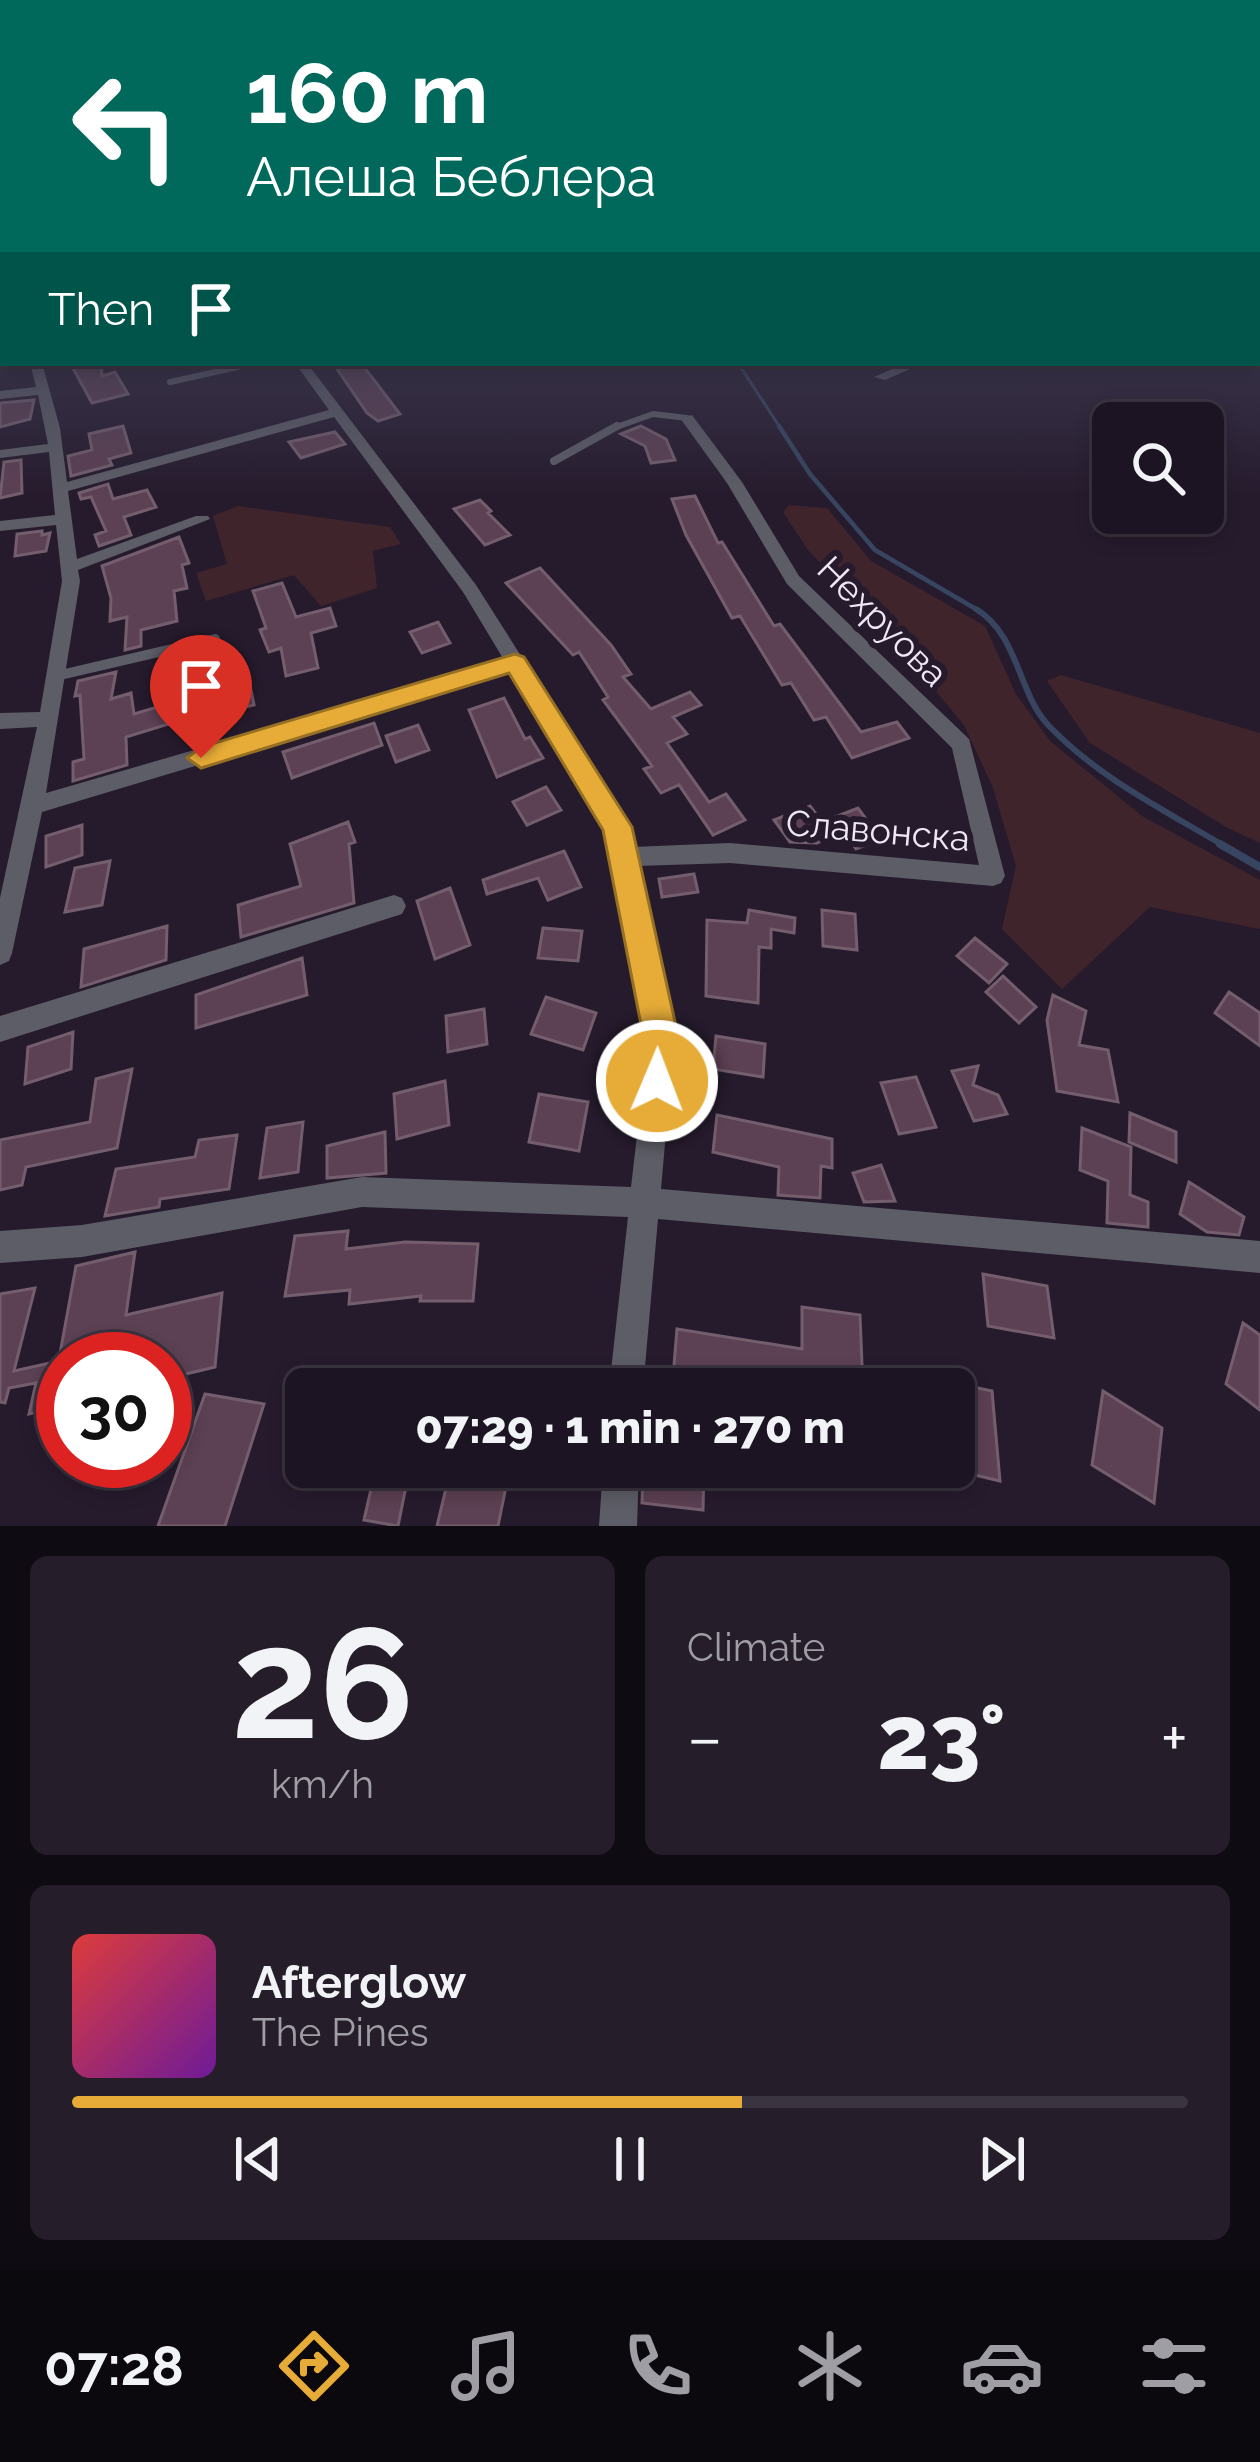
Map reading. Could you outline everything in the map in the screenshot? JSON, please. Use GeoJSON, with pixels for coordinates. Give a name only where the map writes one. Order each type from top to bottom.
{"type":"FeatureCollection","features":[{"type":"Feature","properties":{"kind":"street"},"geometry":{"type":"LineString","coordinates":[[0,952],[49,719],[71,567],[56,447],[36,366]]}},
{"type":"Feature","properties":{"kind":"street"},"geometry":{"type":"LineString","coordinates":[[303,366],[470,589],[617,827],[661,1040],[628,1368]]}},
{"type":"Feature","properties":{"kind":"street"},"geometry":{"type":"LineString","coordinates":[[880,377],[910,366]]}},
{"type":"Feature","properties":{"kind":"street"},"geometry":{"type":"LineString","coordinates":[[0,395],[43,390]]}},
{"type":"Feature","properties":{"kind":"street"},"geometry":{"type":"LineString","coordinates":[[61,488],[338,412]]}},
{"type":"Feature","properties":{"kind":"street","name":"Нехруова"},"geometry":{"type":"LineString","coordinates":[[687,418],[734,482],[793,580],[962,745]]}},
{"type":"Feature","properties":{"kind":"street"},"geometry":{"type":"LineString","coordinates":[[0,454],[56,447]]}},
{"type":"Feature","properties":{"kind":"street"},"geometry":{"type":"LineString","coordinates":[[71,567],[202,519]]}},
{"type":"Feature","properties":{"kind":"street"},"geometry":{"type":"LineString","coordinates":[[0,526],[64,520]]}},
{"type":"Feature","properties":{"kind":"street"},"geometry":{"type":"LineString","coordinates":[[32,806],[515,663]]}},
{"type":"Feature","properties":{"kind":"street"},"geometry":{"type":"LineString","coordinates":[[0,722],[49,719]]}},
{"type":"Feature","properties":{"kind":"street","name":"Славонска"},"geometry":{"type":"LineString","coordinates":[[623,856],[730,853],[993,876],[962,745]]}},
{"type":"Feature","properties":{"kind":"street"},"geometry":{"type":"LineString","coordinates":[[0,1029],[394,906]]}},
{"type":"Feature","properties":{"kind":"street"},"geometry":{"type":"LineString","coordinates":[[0,1247],[82,1240],[362,1192],[644,1202],[1260,1257]]}},
{"type":"Feature","properties":{"kind":"street"},"geometry":{"type":"LineString","coordinates":[[618,1526],[620,1488]]}},
{"type":"Feature","properties":{"kind":"lane"},"geometry":{"type":"LineString","coordinates":[[170,382],[242,366]]}},
{"type":"Feature","properties":{"kind":"lane"},"geometry":{"type":"LineString","coordinates":[[554,461],[638,418],[676,413],[687,418]]}},
{"type":"Feature","properties":{"kind":"lane"},"geometry":{"type":"LineString","coordinates":[[56,676],[215,639]]}},
{"type":"Feature","properties":{"kind":"shaded area"},"geometry":{"type":"Polygon","coordinates":[[[789,505],[827,508],[871,561],[985,626],[1016,694],[1050,741],[1142,816],[1260,880],[1260,929],[1150,907],[1062,989],[1002,929],[1016,866],[993,788],[964,725],[935,690],[906,639],[851,595],[808,550],[783,512],[789,505]]]}},
{"type":"Feature","properties":{"kind":"shaded area"},"geometry":{"type":"Polygon","coordinates":[[[238,506],[390,527],[401,544],[373,551],[377,588],[321,606],[294,575],[206,601],[196,573],[227,564],[213,516],[238,506]]]}},
{"type":"Feature","properties":{"kind":"shaded area"},"geometry":{"type":"Polygon","coordinates":[[[1061,675],[1260,733],[1260,843],[1090,743],[1047,681],[1061,675]]]}},
{"type":"Feature","properties":{"kind":"building"},"geometry":{"type":"Polygon","coordinates":[[[72,366],[101,366],[102,376],[115,372],[128,394],[92,403],[72,366]]]}},
{"type":"Feature","properties":{"kind":"building"},"geometry":{"type":"Polygon","coordinates":[[[363,366],[400,414],[378,421],[367,413],[337,369],[363,366]]]}},
{"type":"Feature","properties":{"kind":"building"},"geometry":{"type":"Polygon","coordinates":[[[34,400],[30,419],[0,427],[0,403],[34,400]]]}},
{"type":"Feature","properties":{"kind":"building"},"geometry":{"type":"Polygon","coordinates":[[[123,426],[131,453],[109,459],[112,465],[71,476],[68,456],[92,450],[89,434],[123,426]]]}},
{"type":"Feature","properties":{"kind":"building"},"geometry":{"type":"Polygon","coordinates":[[[641,426],[666,439],[675,460],[651,463],[645,446],[621,434],[641,426]]]}},
{"type":"Feature","properties":{"kind":"building"},"geometry":{"type":"Polygon","coordinates":[[[335,432],[345,444],[301,458],[289,442],[335,432]]]}},
{"type":"Feature","properties":{"kind":"building"},"geometry":{"type":"Polygon","coordinates":[[[21,460],[22,493],[0,498],[4,462],[21,460]]]}},
{"type":"Feature","properties":{"kind":"building"},"geometry":{"type":"Polygon","coordinates":[[[108,484],[113,499],[147,490],[156,507],[124,517],[131,535],[99,546],[95,535],[106,531],[91,497],[81,499],[79,493],[108,484]]]}},
{"type":"Feature","properties":{"kind":"building"},"geometry":{"type":"Polygon","coordinates":[[[695,496],[718,543],[722,542],[774,626],[780,624],[861,732],[897,722],[909,738],[852,758],[826,717],[814,720],[791,683],[782,685],[740,616],[732,618],[686,535],[672,499],[695,496]]]}},
{"type":"Feature","properties":{"kind":"building"},"geometry":{"type":"Polygon","coordinates":[[[480,500],[510,535],[485,545],[454,509],[480,500]]]}},
{"type":"Feature","properties":{"kind":"building"},"geometry":{"type":"Polygon","coordinates":[[[42,531],[42,535],[50,533],[46,551],[15,556],[17,534],[42,531]]]}},
{"type":"Feature","properties":{"kind":"building"},"geometry":{"type":"Polygon","coordinates":[[[179,537],[189,563],[182,565],[187,588],[174,591],[177,621],[141,630],[141,646],[125,650],[127,617],[110,621],[111,598],[102,566],[179,537]]]}},
{"type":"Feature","properties":{"kind":"building"},"geometry":{"type":"Polygon","coordinates":[[[540,568],[611,645],[631,674],[623,677],[651,709],[690,692],[701,705],[673,717],[687,734],[667,743],[709,802],[726,794],[745,820],[713,835],[679,785],[661,793],[644,769],[652,766],[603,700],[608,697],[579,652],[573,655],[506,583],[540,568]]]}},
{"type":"Feature","properties":{"kind":"building"},"geometry":{"type":"Polygon","coordinates":[[[282,583],[296,617],[330,608],[336,626],[311,633],[318,668],[286,676],[281,648],[269,652],[260,630],[266,628],[253,591],[282,583]]]}},
{"type":"Feature","properties":{"kind":"building"},"geometry":{"type":"Polygon","coordinates":[[[438,622],[450,643],[422,653],[410,632],[438,622]]]}},
{"type":"Feature","properties":{"kind":"building"},"geometry":{"type":"Polygon","coordinates":[[[236,657],[239,688],[250,685],[254,705],[217,714],[217,709],[126,737],[127,765],[73,781],[73,762],[84,759],[80,695],[75,696],[78,681],[116,672],[111,699],[131,693],[134,714],[178,701],[177,686],[222,675],[220,661],[236,657]]]}},
{"type":"Feature","properties":{"kind":"building"},"geometry":{"type":"Polygon","coordinates":[[[504,698],[525,739],[530,737],[543,758],[497,777],[469,710],[504,698]]]}},
{"type":"Feature","properties":{"kind":"building"},"geometry":{"type":"Polygon","coordinates":[[[374,723],[382,745],[292,778],[283,752],[374,723]]]}},
{"type":"Feature","properties":{"kind":"building"},"geometry":{"type":"Polygon","coordinates":[[[418,725],[429,750],[396,762],[386,736],[418,725]]]}},
{"type":"Feature","properties":{"kind":"building"},"geometry":{"type":"Polygon","coordinates":[[[546,787],[561,810],[527,825],[513,802],[546,787]]]}},
{"type":"Feature","properties":{"kind":"building"},"geometry":{"type":"Polygon","coordinates":[[[810,806],[822,822],[858,808],[881,839],[856,849],[844,832],[817,843],[790,842],[774,820],[810,806]]]}},
{"type":"Feature","properties":{"kind":"building"},"geometry":{"type":"Polygon","coordinates":[[[348,822],[355,842],[349,844],[354,903],[241,937],[238,905],[301,886],[290,844],[348,822]]]}},
{"type":"Feature","properties":{"kind":"building"},"geometry":{"type":"Polygon","coordinates":[[[82,825],[82,855],[46,867],[46,836],[82,825]]]}},
{"type":"Feature","properties":{"kind":"building"},"geometry":{"type":"Polygon","coordinates":[[[564,851],[581,887],[548,900],[538,878],[487,894],[483,880],[564,851]]]}},
{"type":"Feature","properties":{"kind":"building"},"geometry":{"type":"Polygon","coordinates":[[[110,861],[102,905],[65,912],[75,868],[110,861]]]}},
{"type":"Feature","properties":{"kind":"building"},"geometry":{"type":"Polygon","coordinates":[[[694,874],[698,892],[662,897],[659,879],[694,874]]]}},
{"type":"Feature","properties":{"kind":"building"},"geometry":{"type":"Polygon","coordinates":[[[450,888],[470,945],[435,959],[417,901],[450,888]]]}},
{"type":"Feature","properties":{"kind":"building"},"geometry":{"type":"Polygon","coordinates":[[[749,910],[795,918],[794,933],[771,929],[771,948],[759,947],[758,1003],[706,996],[707,920],[747,923],[749,910]]]}},
{"type":"Feature","properties":{"kind":"building"},"geometry":{"type":"Polygon","coordinates":[[[822,910],[855,914],[857,950],[823,946],[822,910]]]}},
{"type":"Feature","properties":{"kind":"building"},"geometry":{"type":"Polygon","coordinates":[[[167,926],[166,960],[81,987],[84,949],[167,926]]]}},
{"type":"Feature","properties":{"kind":"building"},"geometry":{"type":"Polygon","coordinates":[[[543,928],[582,931],[578,961],[538,958],[543,928]]]}},
{"type":"Feature","properties":{"kind":"building"},"geometry":{"type":"Polygon","coordinates":[[[975,938],[1007,964],[989,983],[957,956],[975,938]]]}},
{"type":"Feature","properties":{"kind":"building"},"geometry":{"type":"Polygon","coordinates":[[[302,958],[307,995],[196,1028],[196,995],[302,958]]]}},
{"type":"Feature","properties":{"kind":"building"},"geometry":{"type":"Polygon","coordinates":[[[1003,976],[1036,1007],[1019,1023],[986,992],[1003,976]]]}},
{"type":"Feature","properties":{"kind":"building"},"geometry":{"type":"Polygon","coordinates":[[[1229,992],[1260,1013],[1260,1046],[1215,1013],[1229,992]]]}},
{"type":"Feature","properties":{"kind":"building"},"geometry":{"type":"Polygon","coordinates":[[[1053,995],[1086,1011],[1079,1045],[1108,1050],[1118,1102],[1057,1091],[1047,1020],[1053,995]]]}},
{"type":"Feature","properties":{"kind":"building"},"geometry":{"type":"Polygon","coordinates":[[[546,997],[596,1013],[583,1050],[531,1034],[546,997]]]}},
{"type":"Feature","properties":{"kind":"building"},"geometry":{"type":"Polygon","coordinates":[[[484,1009],[487,1044],[448,1052],[446,1016],[484,1009]]]}},
{"type":"Feature","properties":{"kind":"building"},"geometry":{"type":"Polygon","coordinates":[[[73,1032],[71,1069],[25,1084],[28,1047],[73,1032]]]}},
{"type":"Feature","properties":{"kind":"building"},"geometry":{"type":"Polygon","coordinates":[[[716,1036],[765,1044],[763,1077],[713,1069],[716,1036]]]}},
{"type":"Feature","properties":{"kind":"building"},"geometry":{"type":"Polygon","coordinates":[[[978,1066],[973,1085],[998,1095],[1007,1114],[974,1121],[952,1071],[978,1066]]]}},
{"type":"Feature","properties":{"kind":"building"},"geometry":{"type":"Polygon","coordinates":[[[132,1069],[117,1148],[26,1167],[22,1185],[0,1190],[0,1140],[90,1122],[96,1079],[132,1069]]]}},
{"type":"Feature","properties":{"kind":"building"},"geometry":{"type":"Polygon","coordinates":[[[916,1077],[936,1127],[899,1134],[881,1083],[916,1077]]]}},
{"type":"Feature","properties":{"kind":"building"},"geometry":{"type":"Polygon","coordinates":[[[445,1081],[449,1125],[397,1139],[394,1094],[445,1081]]]}},
{"type":"Feature","properties":{"kind":"building"},"geometry":{"type":"Polygon","coordinates":[[[539,1094],[588,1102],[579,1151],[529,1142],[539,1094]]]}},
{"type":"Feature","properties":{"kind":"building"},"geometry":{"type":"Polygon","coordinates":[[[1130,1113],[1176,1132],[1176,1162],[1129,1142],[1130,1113]]]}},
{"type":"Feature","properties":{"kind":"building"},"geometry":{"type":"Polygon","coordinates":[[[717,1115],[832,1139],[832,1168],[821,1166],[820,1198],[778,1195],[779,1167],[713,1152],[717,1115]]]}},
{"type":"Feature","properties":{"kind":"building"},"geometry":{"type":"Polygon","coordinates":[[[303,1122],[298,1172],[260,1178],[267,1128],[303,1122]]]}},
{"type":"Feature","properties":{"kind":"building"},"geometry":{"type":"Polygon","coordinates":[[[1082,1128],[1131,1147],[1130,1195],[1148,1202],[1148,1227],[1107,1223],[1108,1181],[1080,1170],[1082,1128]]]}},
{"type":"Feature","properties":{"kind":"building"},"geometry":{"type":"Polygon","coordinates":[[[385,1132],[386,1173],[327,1178],[327,1146],[385,1132]]]}},
{"type":"Feature","properties":{"kind":"building"},"geometry":{"type":"Polygon","coordinates":[[[237,1135],[229,1189],[160,1199],[159,1207],[105,1216],[116,1169],[195,1157],[199,1140],[237,1135]]]}},
{"type":"Feature","properties":{"kind":"building"},"geometry":{"type":"Polygon","coordinates":[[[881,1165],[895,1201],[864,1202],[853,1173],[881,1165]]]}},
{"type":"Feature","properties":{"kind":"building"},"geometry":{"type":"Polygon","coordinates":[[[1189,1182],[1244,1217],[1239,1235],[1207,1232],[1180,1214],[1189,1182]]]}},
{"type":"Feature","properties":{"kind":"building"},"geometry":{"type":"Polygon","coordinates":[[[348,1231],[346,1249],[405,1242],[478,1244],[473,1301],[420,1301],[421,1296],[349,1304],[350,1290],[285,1296],[295,1236],[348,1231]]]}},
{"type":"Feature","properties":{"kind":"building"},"geometry":{"type":"Polygon","coordinates":[[[135,1252],[126,1315],[222,1293],[215,1367],[192,1373],[192,1332],[64,1332],[76,1266],[135,1252]]]}},
{"type":"Feature","properties":{"kind":"building"},"geometry":{"type":"Polygon","coordinates":[[[983,1274],[1047,1286],[1054,1338],[988,1326],[983,1274]]]}},
{"type":"Feature","properties":{"kind":"building"},"geometry":{"type":"Polygon","coordinates":[[[35,1288],[14,1371],[36,1366],[36,1383],[9,1388],[5,1403],[0,1402],[0,1294],[35,1288]]]}},
{"type":"Feature","properties":{"kind":"building"},"geometry":{"type":"Polygon","coordinates":[[[802,1307],[860,1315],[862,1368],[674,1368],[677,1329],[802,1349],[802,1307]]]}},
{"type":"Feature","properties":{"kind":"building"},"geometry":{"type":"Polygon","coordinates":[[[1243,1323],[1260,1335],[1260,1410],[1226,1384],[1243,1323]]]}},
{"type":"Feature","properties":{"kind":"building"},"geometry":{"type":"Polygon","coordinates":[[[36,1383],[36,1412],[29,1414],[36,1383]]]}},
{"type":"Feature","properties":{"kind":"building"},"geometry":{"type":"Polygon","coordinates":[[[975,1387],[992,1391],[1000,1481],[975,1475],[975,1387]]]}},
{"type":"Feature","properties":{"kind":"building"},"geometry":{"type":"Polygon","coordinates":[[[1103,1391],[1162,1428],[1154,1503],[1092,1465],[1103,1391]]]}},
{"type":"Feature","properties":{"kind":"building"},"geometry":{"type":"Polygon","coordinates":[[[205,1394],[264,1404],[225,1526],[158,1526],[172,1488],[192,1488],[192,1431],[205,1394]]]}},
{"type":"Feature","properties":{"kind":"building"},"geometry":{"type":"Polygon","coordinates":[[[371,1488],[406,1488],[398,1526],[364,1520],[371,1488]]]}},
{"type":"Feature","properties":{"kind":"building"},"geometry":{"type":"Polygon","coordinates":[[[446,1488],[506,1488],[498,1526],[437,1526],[446,1488]]]}},
{"type":"Feature","properties":{"kind":"building"},"geometry":{"type":"Polygon","coordinates":[[[642,1488],[704,1488],[703,1510],[642,1503],[642,1488]]]}},
{"type":"Feature","properties":{"kind":"waterway"},"geometry":{"type":"LineString","coordinates":[[740,366],[781,429]]}},
{"type":"Feature","properties":{"kind":"waterway"},"geometry":{"type":"LineString","coordinates":[[779,426],[810,474],[875,550],[976,609]]}},
{"type":"Feature","properties":{"kind":"waterway"},"geometry":{"type":"LineString","coordinates":[[976,609],[981,612]]}},
{"type":"Feature","properties":{"kind":"waterway"},"geometry":{"type":"LineString","coordinates":[[976,609],[1001,634],[1039,713],[1068,745],[1133,792],[1226,847]]}},
{"type":"Feature","properties":{"kind":"waterway"},"geometry":{"type":"LineString","coordinates":[[1220,844],[1260,867]]}},
{"type":"Feature","properties":{"kind":"route"},"geometry":{"type":"LineString","coordinates":[[201,758],[515,663],[617,827],[661,1040],[657,1081]]}}]}
